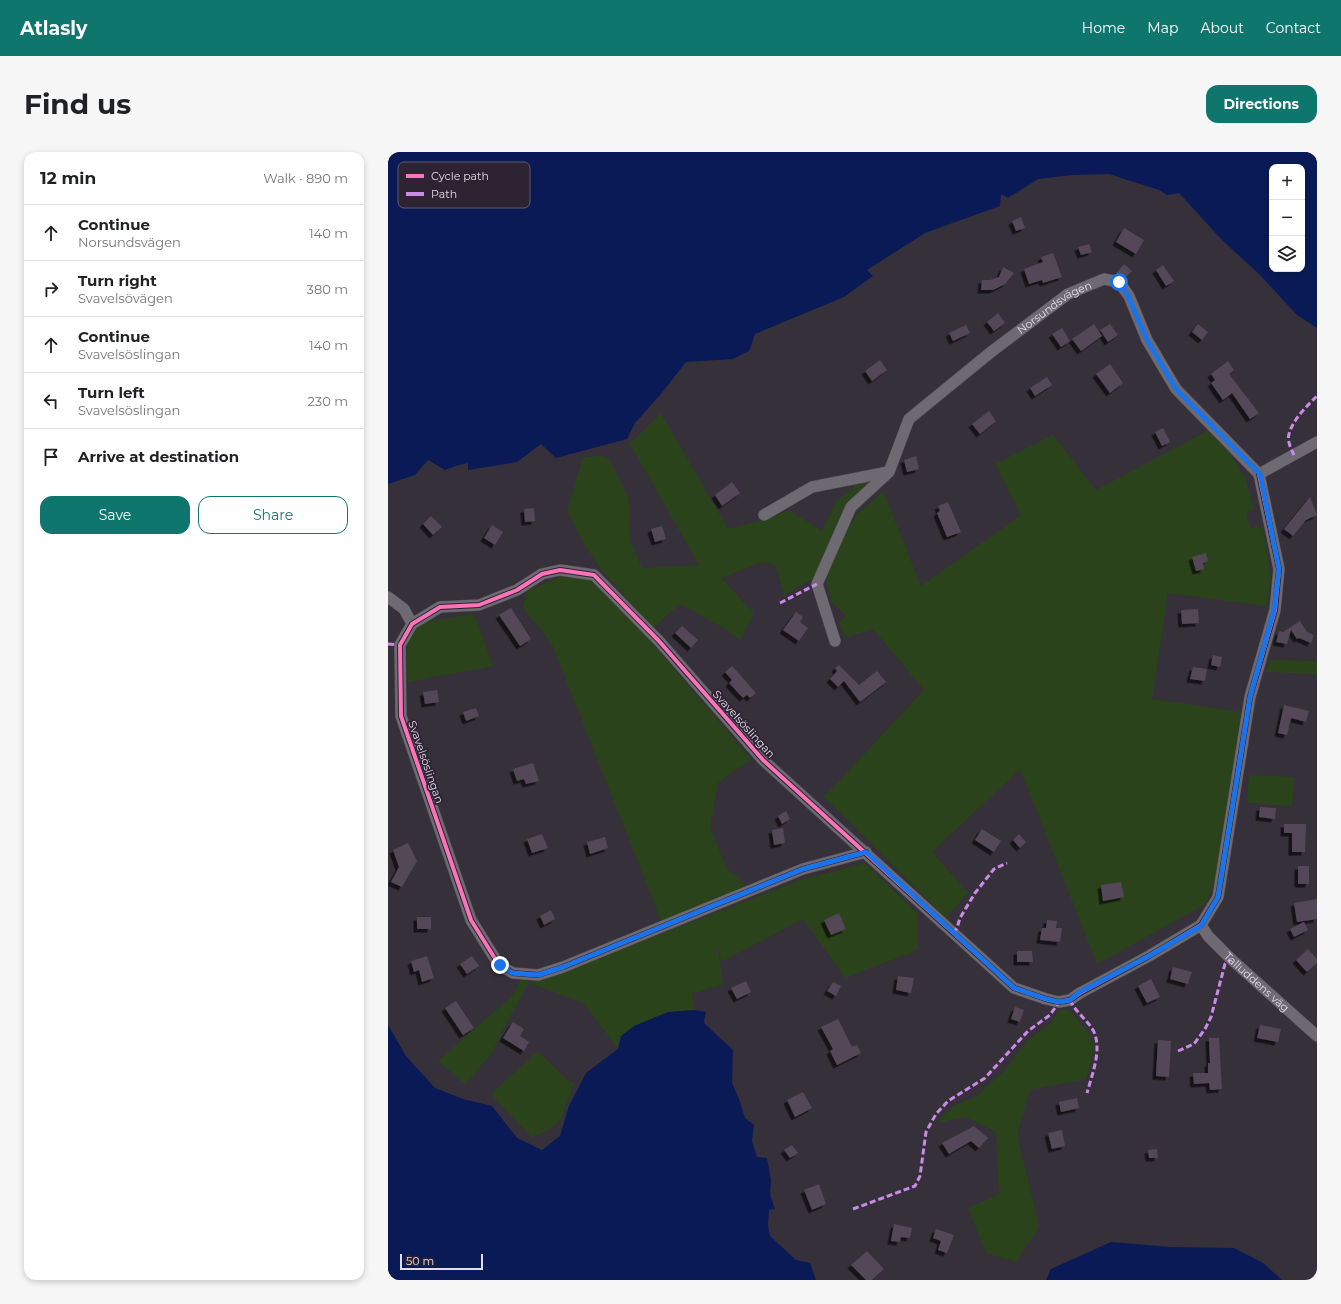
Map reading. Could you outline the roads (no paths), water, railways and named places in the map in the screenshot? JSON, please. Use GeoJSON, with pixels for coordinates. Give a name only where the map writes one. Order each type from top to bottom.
{"type":"FeatureCollection","features":[{"type":"Feature","properties":{"kind":"street","name":"Norsundsvägen"},"geometry":{"type":"LineString","coordinates":[[835,641],[817,584],[851,507],[889,472],[909,419],[991,352],[1068,294],[1104,278],[1119,282],[1128,296],[1147,340],[1176,389],[1260,474]]}},
{"type":"Feature","properties":{"kind":"street"},"geometry":{"type":"LineString","coordinates":[[1201,926],[1218,897],[1250,697],[1274,610],[1279,569],[1260,474],[1317,442]]}},
{"type":"Feature","properties":{"kind":"street"},"geometry":{"type":"LineString","coordinates":[[764,515],[812,487],[889,472]]}},
{"type":"Feature","properties":{"kind":"street","name":"Svavelsöslingan"},"geometry":{"type":"LineString","coordinates":[[866,852],[803,869],[563,967],[538,975],[512,973],[500,965],[470,920],[402,716],[400,645],[412,624],[440,608],[479,604],[517,590],[542,574],[560,570],[594,575],[659,642],[763,760],[866,852],[1014,988],[1059,1002],[1070,1000],[1080,992],[1149,956],[1201,926]]}},
{"type":"Feature","properties":{"kind":"street"},"geometry":{"type":"LineString","coordinates":[[388,597],[404,609],[412,624]]}},
{"type":"Feature","properties":{"kind":"street","name":"Talluddens väg"},"geometry":{"type":"LineString","coordinates":[[1201,926],[1208,936],[1230,959],[1317,1036]]}}]}
